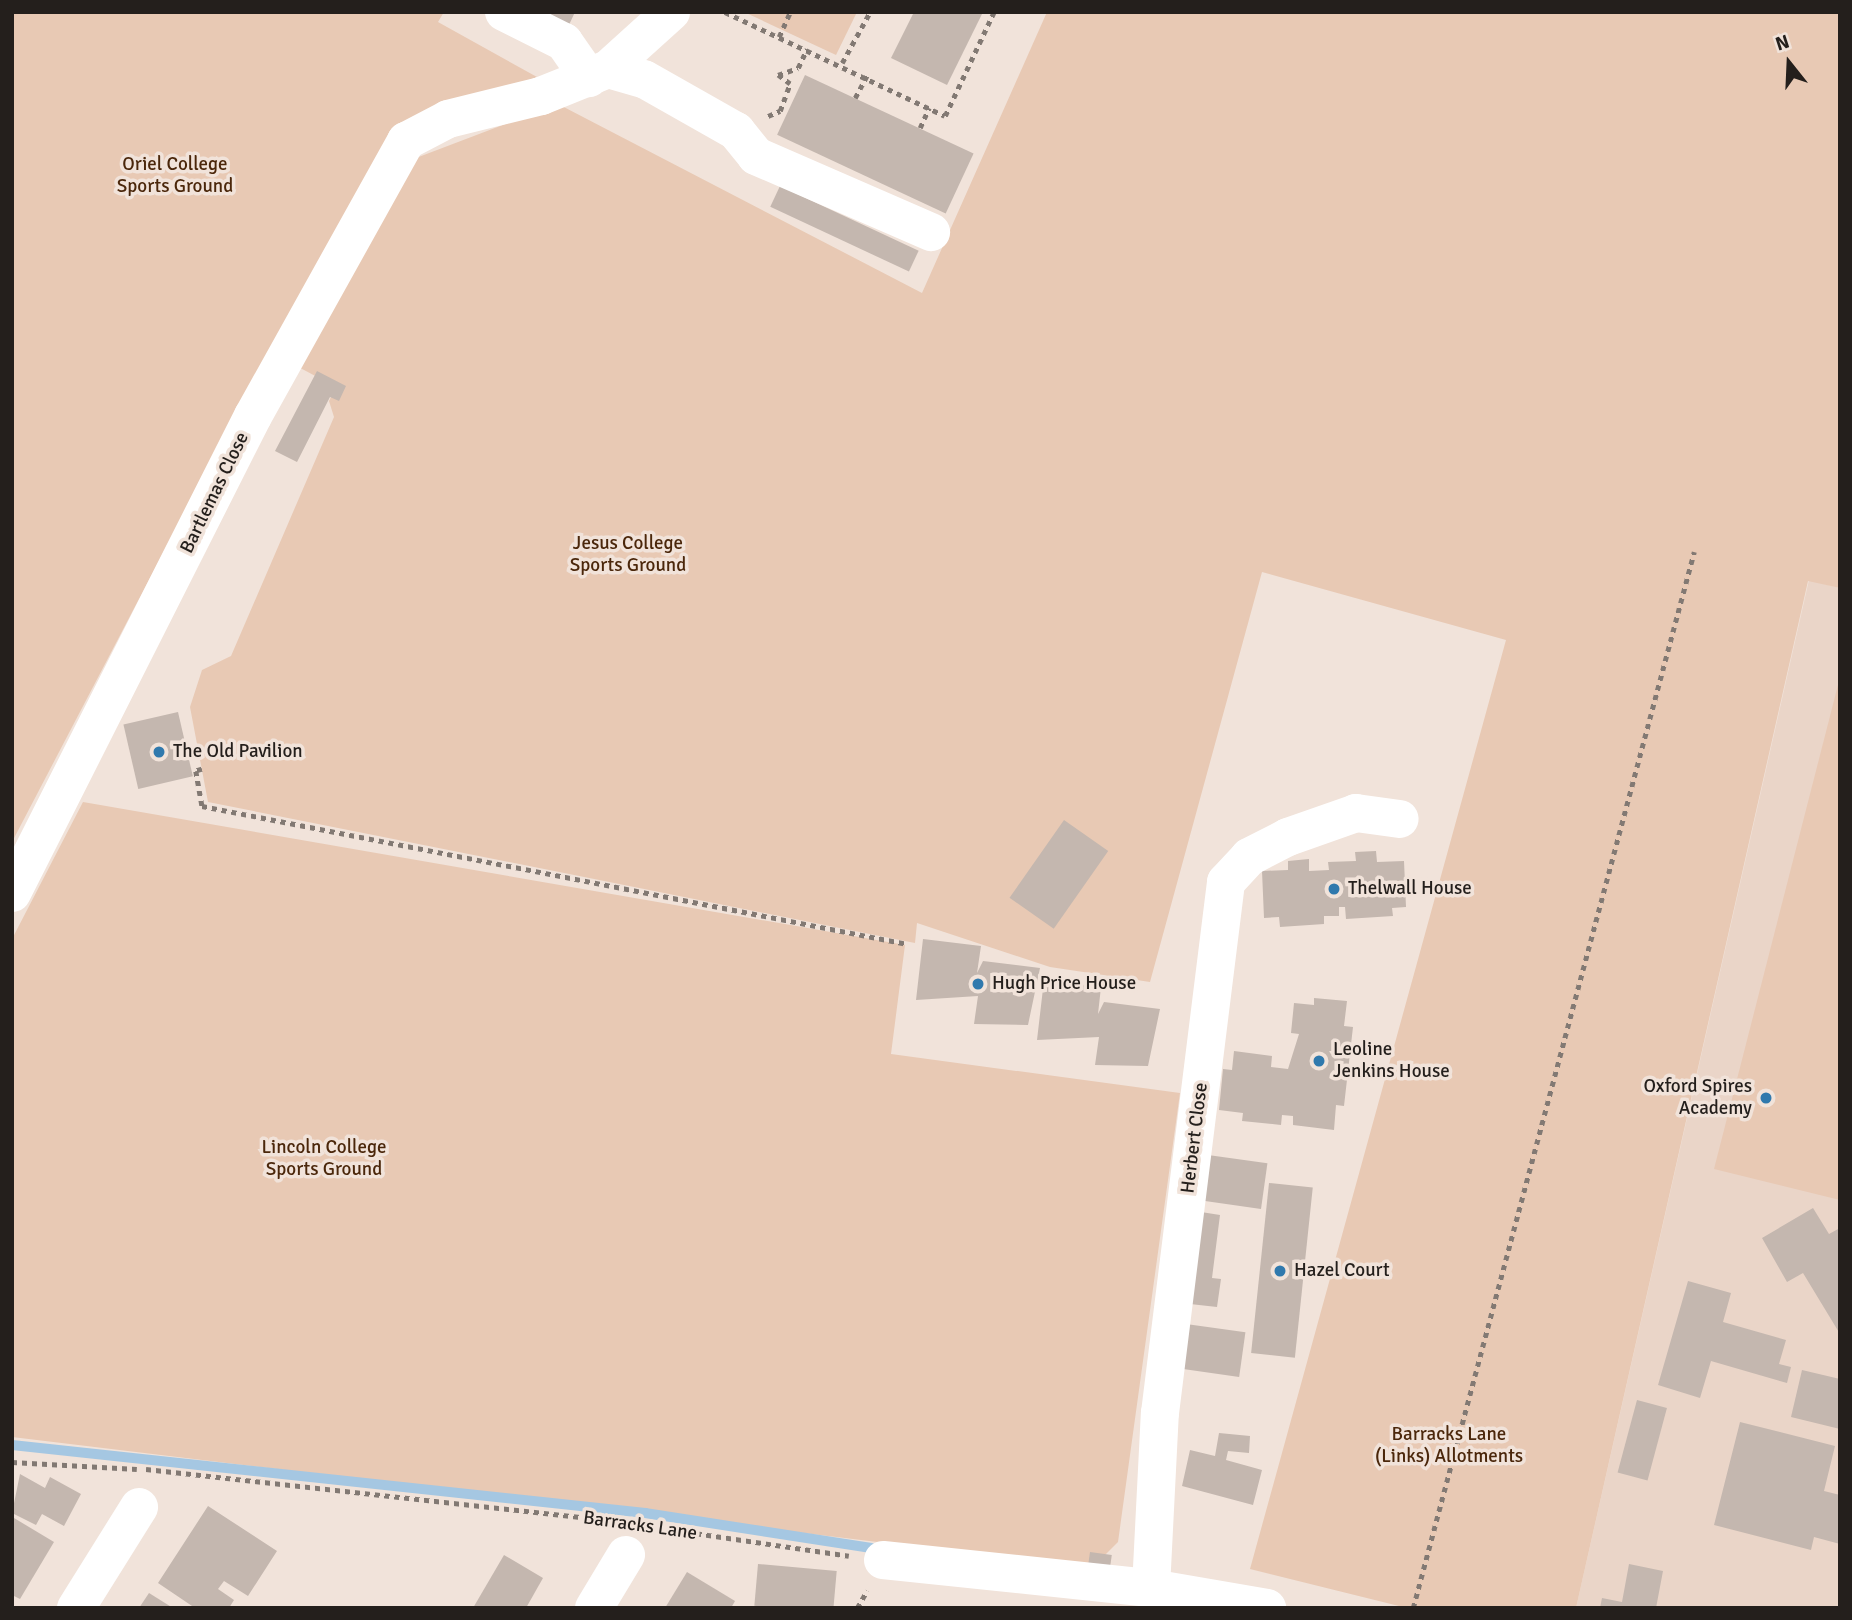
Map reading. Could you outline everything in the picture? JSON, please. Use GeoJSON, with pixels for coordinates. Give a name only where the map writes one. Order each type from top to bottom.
{"type":"FeatureCollection","features":[{"type":"Feature","properties":{"kind":"street"},"geometry":{"type":"LineString","coordinates":[[504,12],[564,42],[599,74],[644,79],[736,131],[756,156],[931,232]]}},
{"type":"Feature","properties":{"kind":"street"},"geometry":{"type":"LineString","coordinates":[[599,74],[651,20]]}},
{"type":"Feature","properties":{"kind":"street","name":"Bartlemas Close"},"geometry":{"type":"LineString","coordinates":[[12,893],[253,416],[406,141],[448,119],[599,74]]}},
{"type":"Feature","properties":{"kind":"street","name":"Herbert Close"},"geometry":{"type":"LineString","coordinates":[[1151,1588],[1160,1413],[1226,883],[1249,857],[1288,837],[1356,813],[1400,819]]}},
{"type":"Feature","properties":{"kind":"street"},"geometry":{"type":"LineString","coordinates":[[76,1608],[139,1507]]}},
{"type":"Feature","properties":{"kind":"street"},"geometry":{"type":"LineString","coordinates":[[594,1608],[631,1534]]}},
{"type":"Feature","properties":{"kind":"street"},"geometry":{"type":"LineString","coordinates":[[883,1560],[1151,1588],[1248,1606]]}},
{"type":"Feature","properties":{"kind":"path"},"geometry":{"type":"LineString","coordinates":[[725,12],[842,63],[945,116],[994,12]]}},
{"type":"Feature","properties":{"kind":"path"},"geometry":{"type":"LineString","coordinates":[[779,37],[790,12]]}},
{"type":"Feature","properties":{"kind":"path"},"geometry":{"type":"LineString","coordinates":[[842,63],[870,12]]}},
{"type":"Feature","properties":{"kind":"path"},"geometry":{"type":"LineString","coordinates":[[736,131],[780,111],[790,83],[778,75],[798,68],[807,49]]}},
{"type":"Feature","properties":{"kind":"path"},"geometry":{"type":"LineString","coordinates":[[855,98],[867,75]]}},
{"type":"Feature","properties":{"kind":"path"},"geometry":{"type":"LineString","coordinates":[[920,128],[929,108]]}},
{"type":"Feature","properties":{"kind":"path"},"geometry":{"type":"LineString","coordinates":[[1413,1608],[1694,552]]}},
{"type":"Feature","properties":{"kind":"path"},"geometry":{"type":"LineString","coordinates":[[202,769],[196,771],[202,806],[908,944]]}},
{"type":"Feature","properties":{"kind":"path","name":"Barracks Lane"},"geometry":{"type":"LineString","coordinates":[[12,1462],[150,1470],[631,1534],[883,1560]]}},
{"type":"Feature","properties":{"kind":"shaded area","name":"Oxford Spires Academy"},"geometry":{"type":"Polygon","coordinates":[[[1809,580],[1840,588],[1840,1608],[1576,1608],[1809,580]]]}},
{"type":"Feature","properties":{"kind":"green space","name":"Oriel College Sports Ground"},"geometry":{"type":"Polygon","coordinates":[[[12,12],[444,12],[438,22],[537,77],[423,118],[12,858],[221,442],[12,842],[12,12]]]}},
{"type":"Feature","properties":{"kind":"green space"},"geometry":{"type":"Polygon","coordinates":[[[744,12],[857,12],[836,55],[744,12]]]}},
{"type":"Feature","properties":{"kind":"green space"},"geometry":{"type":"Polygon","coordinates":[[[1047,12],[1840,12],[1840,588],[1808,581],[1576,1608],[1407,1608],[1250,1569],[1506,640],[1262,572],[1150,982],[1050,967],[917,923],[915,943],[208,802],[190,707],[202,670],[231,656],[334,417],[329,401],[336,387],[289,362],[416,158],[558,104],[922,293],[1047,12]]]}},
{"type":"Feature","properties":{"kind":"green space"},"geometry":{"type":"Polygon","coordinates":[[[1840,677],[1840,1200],[1714,1169],[1840,677]]]}},
{"type":"Feature","properties":{"kind":"green space","name":"Lincoln College Sports Ground"},"geometry":{"type":"Polygon","coordinates":[[[83,802],[905,945],[891,1054],[1180,1093],[1118,1542],[1092,1568],[12,1437],[12,939],[83,802]]]}},
{"type":"Feature","properties":{"kind":"building"},"geometry":{"type":"Polygon","coordinates":[[[538,12],[575,12],[568,27],[538,12]]]}},
{"type":"Feature","properties":{"kind":"building"},"geometry":{"type":"Polygon","coordinates":[[[914,12],[983,12],[947,85],[891,58],[914,12]]]}},
{"type":"Feature","properties":{"kind":"building"},"geometry":{"type":"Polygon","coordinates":[[[805,75],[974,154],[946,213],[777,135],[805,75]]]}},
{"type":"Feature","properties":{"kind":"building"},"geometry":{"type":"Polygon","coordinates":[[[780,186],[919,251],[909,272],[770,207],[780,186]]]}},
{"type":"Feature","properties":{"kind":"building"},"geometry":{"type":"Polygon","coordinates":[[[317,371],[346,386],[339,401],[330,397],[297,462],[275,451],[317,371]]]}},
{"type":"Feature","properties":{"kind":"building","name":"The Old Pavilion"},"geometry":{"type":"Polygon","coordinates":[[[178,712],[193,776],[138,789],[123,725],[178,712]]]}},
{"type":"Feature","properties":{"kind":"building"},"geometry":{"type":"Polygon","coordinates":[[[1064,820],[1108,851],[1054,929],[1010,898],[1064,820]]]}},
{"type":"Feature","properties":{"kind":"building","name":"Thelwall House"},"geometry":{"type":"Polygon","coordinates":[[[1376,851],[1377,862],[1404,861],[1406,907],[1392,908],[1393,916],[1346,919],[1345,907],[1339,907],[1339,916],[1324,916],[1324,924],[1280,927],[1279,917],[1264,918],[1262,871],[1288,870],[1288,861],[1309,859],[1309,871],[1329,870],[1328,862],[1356,861],[1355,852],[1376,851]]]}},
{"type":"Feature","properties":{"kind":"building","name":"Hugh Price House"},"geometry":{"type":"Polygon","coordinates":[[[923,939],[981,946],[977,973],[983,961],[1040,968],[1028,1025],[974,1024],[978,996],[916,1000],[923,939]]]}},
{"type":"Feature","properties":{"kind":"building","name":"Hugh Price House"},"geometry":{"type":"Polygon","coordinates":[[[1044,980],[1101,987],[1098,1014],[1104,1002],[1160,1009],[1148,1066],[1095,1065],[1099,1037],[1037,1040],[1044,980]]]}},
{"type":"Feature","properties":{"kind":"building","name":"Leoline Jenkins House"},"geometry":{"type":"Polygon","coordinates":[[[1314,998],[1347,1001],[1344,1026],[1353,1027],[1344,1106],[1336,1105],[1334,1130],[1293,1125],[1293,1116],[1282,1115],[1281,1125],[1242,1121],[1243,1113],[1219,1110],[1223,1069],[1232,1070],[1234,1051],[1272,1056],[1271,1067],[1288,1069],[1299,1034],[1291,1033],[1294,1003],[1314,1005],[1314,998]]]}},
{"type":"Feature","properties":{"kind":"building"},"geometry":{"type":"Polygon","coordinates":[[[1208,1155],[1267,1163],[1261,1209],[1202,1201],[1208,1155]]]}},
{"type":"Feature","properties":{"kind":"building","name":"Hazel Court"},"geometry":{"type":"Polygon","coordinates":[[[1269,1183],[1313,1188],[1295,1358],[1251,1353],[1269,1183]]]}},
{"type":"Feature","properties":{"kind":"building"},"geometry":{"type":"Polygon","coordinates":[[[1813,1208],[1829,1234],[1840,1228],[1840,1334],[1803,1273],[1787,1282],[1762,1238],[1813,1208]]]}},
{"type":"Feature","properties":{"kind":"building"},"geometry":{"type":"Polygon","coordinates":[[[1201,1212],[1220,1215],[1212,1278],[1221,1279],[1217,1307],[1190,1304],[1201,1212]]]}},
{"type":"Feature","properties":{"kind":"building"},"geometry":{"type":"Polygon","coordinates":[[[1688,1281],[1731,1293],[1723,1322],[1786,1340],[1779,1364],[1791,1367],[1787,1383],[1711,1361],[1700,1398],[1658,1385],[1688,1281]]]}},
{"type":"Feature","properties":{"kind":"building"},"geometry":{"type":"Polygon","coordinates":[[[1186,1324],[1245,1332],[1239,1377],[1180,1369],[1186,1324]]]}},
{"type":"Feature","properties":{"kind":"building"},"geometry":{"type":"Polygon","coordinates":[[[1802,1370],[1840,1379],[1840,1429],[1791,1417],[1802,1370]]]}},
{"type":"Feature","properties":{"kind":"building"},"geometry":{"type":"Polygon","coordinates":[[[1637,1400],[1667,1408],[1648,1480],[1618,1472],[1637,1400]]]}},
{"type":"Feature","properties":{"kind":"building"},"geometry":{"type":"Polygon","coordinates":[[[1740,1422],[1835,1446],[1824,1491],[1840,1495],[1840,1544],[1814,1537],[1811,1550],[1714,1525],[1740,1422]]]}},
{"type":"Feature","properties":{"kind":"building"},"geometry":{"type":"Polygon","coordinates":[[[1219,1433],[1250,1436],[1249,1453],[1228,1451],[1226,1460],[1262,1470],[1253,1505],[1182,1486],[1190,1450],[1215,1456],[1219,1433]]]}},
{"type":"Feature","properties":{"kind":"building"},"geometry":{"type":"Polygon","coordinates":[[[20,1474],[45,1488],[50,1477],[81,1494],[64,1526],[42,1514],[36,1525],[12,1513],[20,1474]]]}},
{"type":"Feature","properties":{"kind":"building"},"geometry":{"type":"Polygon","coordinates":[[[208,1506],[277,1551],[248,1596],[224,1581],[218,1589],[234,1600],[229,1608],[195,1608],[158,1583],[208,1506]]]}},
{"type":"Feature","properties":{"kind":"building"},"geometry":{"type":"Polygon","coordinates":[[[14,1518],[54,1542],[20,1599],[12,1595],[14,1518]]]}},
{"type":"Feature","properties":{"kind":"building"},"geometry":{"type":"Polygon","coordinates":[[[1090,1552],[1112,1555],[1109,1572],[1088,1569],[1090,1552]]]}},
{"type":"Feature","properties":{"kind":"building"},"geometry":{"type":"Polygon","coordinates":[[[504,1555],[543,1578],[526,1608],[473,1608],[504,1555]]]}},
{"type":"Feature","properties":{"kind":"building"},"geometry":{"type":"Polygon","coordinates":[[[758,1564],[837,1571],[833,1608],[754,1606],[758,1564]]]}},
{"type":"Feature","properties":{"kind":"building"},"geometry":{"type":"Polygon","coordinates":[[[1629,1564],[1663,1571],[1656,1608],[1600,1608],[1602,1598],[1622,1602],[1629,1564]]]}},
{"type":"Feature","properties":{"kind":"building"},"geometry":{"type":"Polygon","coordinates":[[[687,1572],[735,1601],[731,1608],[665,1608],[687,1572]]]}},
{"type":"Feature","properties":{"kind":"building"},"geometry":{"type":"Polygon","coordinates":[[[149,1593],[173,1608],[139,1608],[149,1593]]]}},
{"type":"Feature","properties":{"kind":"waterway"},"geometry":{"type":"LineString","coordinates":[[12,1445],[645,1513],[871,1548]]}},
{"type":"Feature","properties":{"kind":"place","name":"The Old Pavilion"},"geometry":{"type":"Point","coordinates":[159,752]}},
{"type":"Feature","properties":{"kind":"place","name":"Thelwall House"},"geometry":{"type":"Point","coordinates":[1334,889]}},
{"type":"Feature","properties":{"kind":"place","name":"Hugh Price House"},"geometry":{"type":"Point","coordinates":[978,984]}},
{"type":"Feature","properties":{"kind":"place","name":"Leoline Jenkins House"},"geometry":{"type":"Point","coordinates":[1319,1061]}},
{"type":"Feature","properties":{"kind":"place","name":"Oxford Spires Academy"},"geometry":{"type":"Point","coordinates":[1766,1098]}},
{"type":"Feature","properties":{"kind":"place","name":"Hazel Court"},"geometry":{"type":"Point","coordinates":[1280,1271]}},
{"type":"Feature","properties":{"kind":"park label","name":"Jesus College Sports Ground"},"geometry":{"type":"Point","coordinates":[628,555]}},
{"type":"Feature","properties":{"kind":"park label","name":"Barracks Lane (Links) Allotments"},"geometry":{"type":"Point","coordinates":[1449,1446]}}]}
